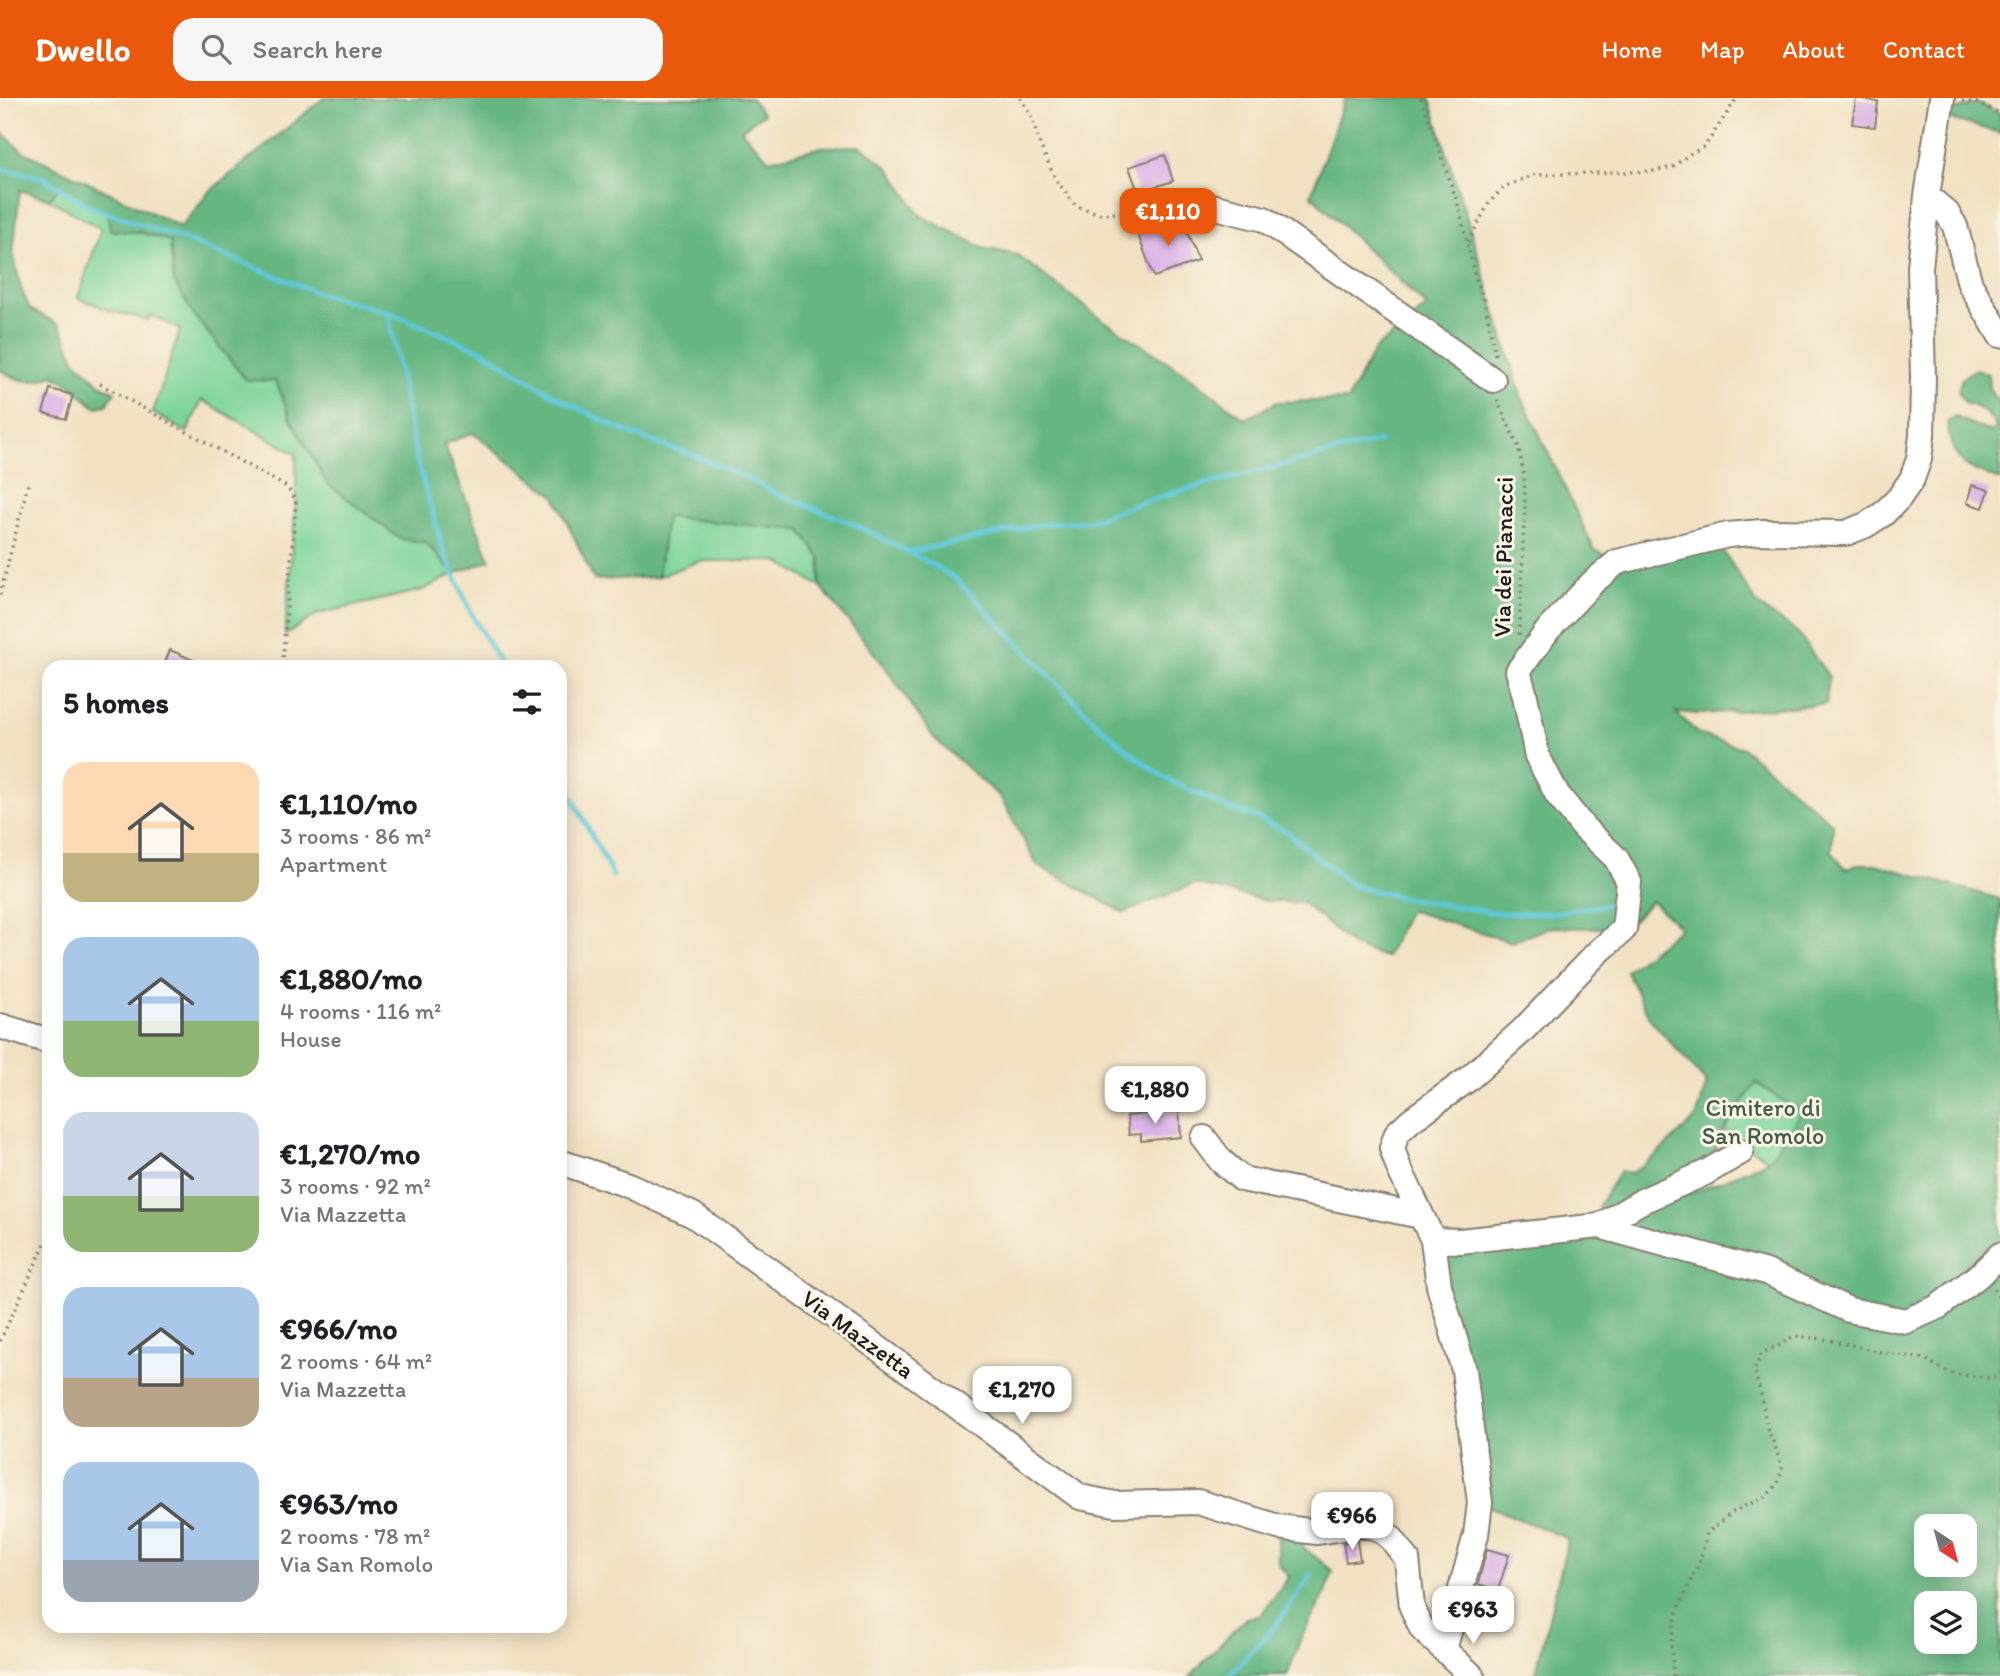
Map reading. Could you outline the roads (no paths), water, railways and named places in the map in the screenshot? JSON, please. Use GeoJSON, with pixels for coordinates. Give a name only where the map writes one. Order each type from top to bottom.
{"type":"FeatureCollection","features":[{"type":"Feature","properties":{"kind":"street"},"geometry":{"type":"LineString","coordinates":[[1472,1676],[1444,1650],[1476,1535],[1480,1503],[1464,1370],[1439,1286],[1433,1240],[1392,1148],[1397,1133],[1467,1080],[1521,1032],[1596,954],[1624,929],[1629,882],[1616,858],[1584,828],[1557,794],[1537,757],[1518,671],[1548,630],[1592,583],[1617,562],[1728,535],[1761,532],[1846,533],[1883,514],[1899,498],[1912,479],[1919,459],[1922,436],[1920,268],[1927,196],[1942,99]]}},
{"type":"Feature","properties":{"kind":"street"},"geometry":{"type":"LineString","coordinates":[[1927,196],[1947,213],[1955,226],[1970,284],[2000,335]]}},
{"type":"Feature","properties":{"kind":"street"},"geometry":{"type":"LineString","coordinates":[[1165,211],[1203,204],[1264,219],[1493,380]]}},
{"type":"Feature","properties":{"kind":"street"},"geometry":{"type":"LineString","coordinates":[[0,1026],[42,1039]]}},
{"type":"Feature","properties":{"kind":"street"},"geometry":{"type":"LineString","coordinates":[[1204,1138],[1221,1161],[1242,1179],[1421,1216]]}},
{"type":"Feature","properties":{"kind":"street"},"geometry":{"type":"LineString","coordinates":[[1599,1226],[1642,1201],[1705,1173],[1741,1152]]}},
{"type":"Feature","properties":{"kind":"street","name":"Via Mazzetta"},"geometry":{"type":"LineString","coordinates":[[567,1165],[628,1185],[693,1215],[1080,1497],[1115,1504],[1198,1502],[1278,1527],[1317,1532],[1362,1525],[1379,1528],[1392,1539],[1407,1559],[1412,1607],[1422,1629],[1444,1650]]}},
{"type":"Feature","properties":{"kind":"street"},"geometry":{"type":"LineString","coordinates":[[1433,1240],[1460,1241],[1599,1226],[1766,1272],[1849,1310],[1906,1321],[1938,1307],[1983,1272],[2000,1255]]}},
{"type":"Feature","properties":{"kind":"waterway"},"geometry":{"type":"LineString","coordinates":[[0,169],[42,177],[91,207],[191,242],[321,294],[388,312],[481,350],[562,400],[611,425],[736,473],[782,496],[854,524],[924,560],[955,578],[1096,723],[1140,760],[1165,778],[1229,809],[1255,817],[1287,832],[1354,886],[1404,898],[1498,913],[1552,913],[1606,905]]}},
{"type":"Feature","properties":{"kind":"waterway"},"geometry":{"type":"LineString","coordinates":[[388,312],[416,456],[443,549],[471,613],[498,660]]}},
{"type":"Feature","properties":{"kind":"waterway"},"geometry":{"type":"LineString","coordinates":[[909,552],[1050,523],[1089,521],[1187,489],[1379,441]]}},
{"type":"Feature","properties":{"kind":"waterway"},"geometry":{"type":"LineString","coordinates":[[567,787],[613,876]]}},
{"type":"Feature","properties":{"kind":"waterway"},"geometry":{"type":"LineString","coordinates":[[1229,1676],[1277,1624],[1311,1575]]}},
{"type":"Feature","properties":{"kind":"park label","name":"Cimitero di San Romolo"},"geometry":{"type":"Point","coordinates":[1763,1121]}}]}
